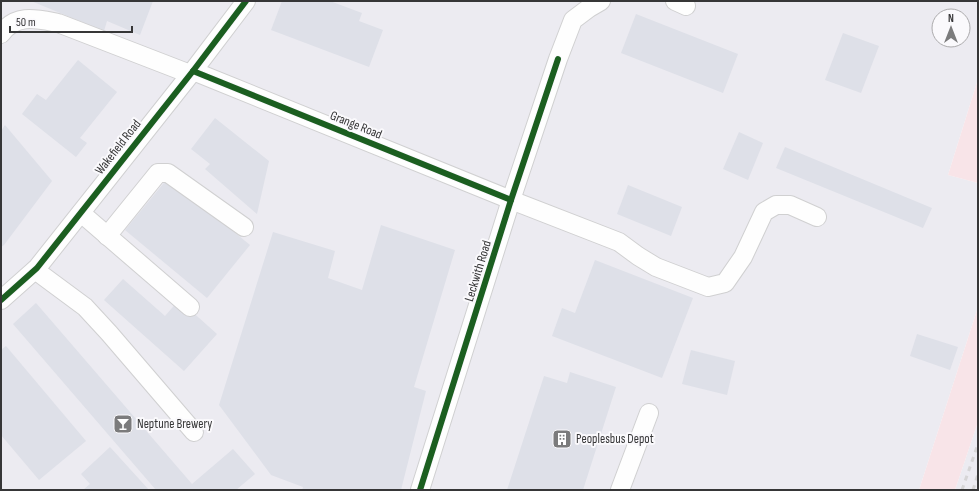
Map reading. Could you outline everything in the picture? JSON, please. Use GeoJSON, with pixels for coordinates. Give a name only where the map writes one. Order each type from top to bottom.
{"type":"FeatureCollection","features":[{"type":"Feature","properties":{"kind":"street","name":"Wakefield Road"},"geometry":{"type":"LineString","coordinates":[[1,300],[35,270],[192,72],[246,1]]}},
{"type":"Feature","properties":{"kind":"street","name":"Leckwith Road"},"geometry":{"type":"LineString","coordinates":[[420,490],[511,200],[558,59],[573,20],[588,8],[601,1]]}},
{"type":"Feature","properties":{"kind":"street","name":"Grange Road"},"geometry":{"type":"LineString","coordinates":[[1,34],[12,23],[30,18],[58,23],[192,72],[619,242],[656,267],[708,287],[724,283],[744,257],[764,212],[776,205],[790,205],[817,217]]}},
{"type":"Feature","properties":{"kind":"street"},"geometry":{"type":"LineString","coordinates":[[107,236],[158,173],[168,173],[244,227]]}},
{"type":"Feature","properties":{"kind":"street"},"geometry":{"type":"LineString","coordinates":[[81,213],[190,307]]}},
{"type":"Feature","properties":{"kind":"street"},"geometry":{"type":"LineString","coordinates":[[35,270],[85,307],[194,432]]}},
{"type":"Feature","properties":{"kind":"street"},"geometry":{"type":"LineString","coordinates":[[620,490],[649,413]]}},
{"type":"Feature","properties":{"kind":"shaded area"},"geometry":{"type":"Polygon","coordinates":[[[1,1],[978,1],[978,79],[948,175],[978,183],[978,307],[919,490],[1,490],[1,1]]]}},
{"type":"Feature","properties":{"kind":"shaded area"},"geometry":{"type":"Polygon","coordinates":[[[978,79],[978,183],[948,175],[978,79]]]}},
{"type":"Feature","properties":{"kind":"shaded area"},"geometry":{"type":"Polygon","coordinates":[[[978,307],[978,422],[955,490],[919,490],[978,307]]]}},
{"type":"Feature","properties":{"kind":"shaded area"},"geometry":{"type":"Polygon","coordinates":[[[978,422],[978,490],[955,490],[978,422]]]}},
{"type":"Feature","properties":{"kind":"building"},"geometry":{"type":"Polygon","coordinates":[[[31,1],[153,1],[140,35],[107,21],[104,31],[31,1]]]}},
{"type":"Feature","properties":{"kind":"building"},"geometry":{"type":"Polygon","coordinates":[[[282,1],[330,1],[362,13],[359,21],[383,30],[369,67],[271,30],[282,1]]]}},
{"type":"Feature","properties":{"kind":"building"},"geometry":{"type":"Polygon","coordinates":[[[636,14],[738,54],[723,93],[621,53],[636,14]]]}},
{"type":"Feature","properties":{"kind":"building"},"geometry":{"type":"Polygon","coordinates":[[[843,33],[879,46],[861,93],[825,80],[843,33]]]}},
{"type":"Feature","properties":{"kind":"building"},"geometry":{"type":"Polygon","coordinates":[[[78,60],[117,92],[80,138],[87,143],[76,157],[22,114],[37,94],[46,100],[78,60]]]}},
{"type":"Feature","properties":{"kind":"building"},"geometry":{"type":"Polygon","coordinates":[[[215,118],[269,161],[257,214],[205,169],[210,164],[191,149],[215,118]]]}},
{"type":"Feature","properties":{"kind":"building"},"geometry":{"type":"Polygon","coordinates":[[[5,125],[52,181],[1,247],[1,131],[5,125]]]}},
{"type":"Feature","properties":{"kind":"building"},"geometry":{"type":"Polygon","coordinates":[[[739,132],[763,143],[748,180],[723,169],[739,132]]]}},
{"type":"Feature","properties":{"kind":"building"},"geometry":{"type":"Polygon","coordinates":[[[785,147],[932,208],[923,228],[776,168],[785,147]]]}},
{"type":"Feature","properties":{"kind":"building"},"geometry":{"type":"Polygon","coordinates":[[[168,178],[250,245],[207,298],[125,230],[168,178]]]}},
{"type":"Feature","properties":{"kind":"building"},"geometry":{"type":"Polygon","coordinates":[[[628,185],[682,207],[671,236],[617,214],[628,185]]]}},
{"type":"Feature","properties":{"kind":"building"},"geometry":{"type":"Polygon","coordinates":[[[381,225],[455,250],[414,387],[426,391],[401,490],[302,490],[303,487],[271,475],[219,405],[273,232],[335,251],[328,278],[362,290],[381,225]]]}},
{"type":"Feature","properties":{"kind":"building"},"geometry":{"type":"Polygon","coordinates":[[[595,260],[693,298],[662,378],[552,336],[562,308],[575,313],[595,260]]]}},
{"type":"Feature","properties":{"kind":"building"},"geometry":{"type":"Polygon","coordinates":[[[123,279],[165,316],[179,300],[217,334],[184,371],[104,300],[123,279]]]}},
{"type":"Feature","properties":{"kind":"building"},"geometry":{"type":"Polygon","coordinates":[[[36,303],[192,484],[233,449],[255,474],[236,490],[156,490],[13,324],[36,303]]]}},
{"type":"Feature","properties":{"kind":"building"},"geometry":{"type":"Polygon","coordinates":[[[917,334],[958,347],[950,370],[910,356],[917,334]]]}},
{"type":"Feature","properties":{"kind":"building"},"geometry":{"type":"Polygon","coordinates":[[[6,346],[86,441],[39,480],[1,435],[1,350],[6,346]]]}},
{"type":"Feature","properties":{"kind":"building"},"geometry":{"type":"Polygon","coordinates":[[[691,350],[735,361],[727,395],[682,384],[691,350]]]}},
{"type":"Feature","properties":{"kind":"building","name":"Peoplesbus Depot"},"geometry":{"type":"Polygon","coordinates":[[[570,372],[616,387],[583,490],[507,490],[544,376],[567,383],[570,372]]]}},
{"type":"Feature","properties":{"kind":"building"},"geometry":{"type":"Polygon","coordinates":[[[110,447],[149,490],[83,490],[90,484],[81,474],[110,447]]]}},
{"type":"Feature","properties":{"kind":"railway"},"geometry":{"type":"LineString","coordinates":[[962,490],[978,444]]}},
{"type":"Feature","properties":{"kind":"railway"},"geometry":{"type":"LineString","coordinates":[[973,490],[978,474]]}},
{"type":"Feature","properties":{"kind":"cycle path"},"geometry":{"type":"LineString","coordinates":[[1,300],[37,268],[193,71],[246,1]]}},
{"type":"Feature","properties":{"kind":"cycle path"},"geometry":{"type":"LineString","coordinates":[[420,490],[511,200],[558,59]]}},
{"type":"Feature","properties":{"kind":"cycle path"},"geometry":{"type":"LineString","coordinates":[[193,71],[511,200]]}},
{"type":"Feature","properties":{"kind":"place","name":"Neptune Brewery"},"geometry":{"type":"Point","coordinates":[123,424]}},
{"type":"Feature","properties":{"kind":"place","name":"Peoplesbus Depot"},"geometry":{"type":"Point","coordinates":[562,439]}}]}
